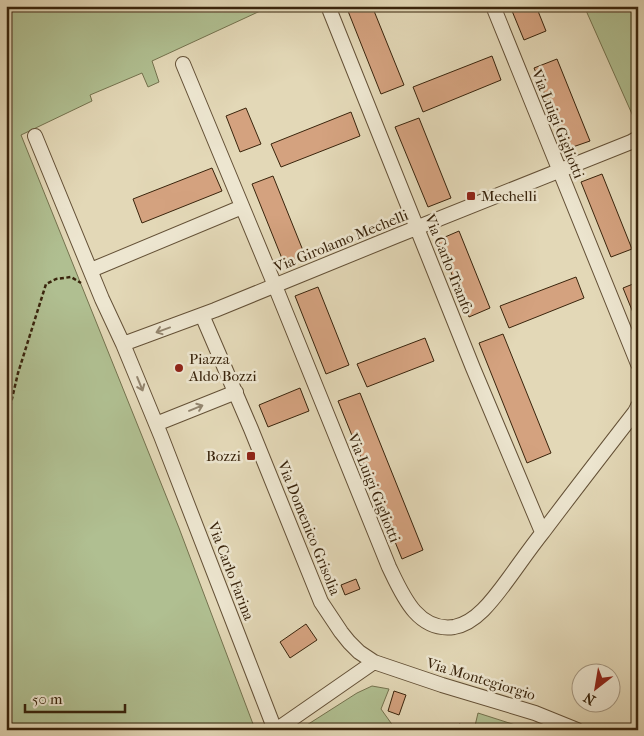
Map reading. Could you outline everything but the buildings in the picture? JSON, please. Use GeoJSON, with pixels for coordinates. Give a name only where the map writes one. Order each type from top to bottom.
{"type":"FeatureCollection","features":[{"type":"Feature","properties":{"kind":"street","name":"Via Carlo Tranfo"},"geometry":{"type":"LineString","coordinates":[[328,6],[473,368],[542,532]]}},
{"type":"Feature","properties":{"kind":"street","name":"Via Luigi Gigliotti"},"geometry":{"type":"LineString","coordinates":[[493,6],[638,364]]}},
{"type":"Feature","properties":{"kind":"street","name":"Via Luigi Gigliotti"},"geometry":{"type":"LineString","coordinates":[[183,64],[389,567],[408,602],[419,617],[430,623],[445,627],[459,626],[471,620],[482,611],[493,600],[638,406]]}},
{"type":"Feature","properties":{"kind":"street"},"geometry":{"type":"LineString","coordinates":[[35,136],[156,424],[236,392],[202,315],[124,344]]}},
{"type":"Feature","properties":{"kind":"street","name":"Via Girolamo Mechelli"},"geometry":{"type":"LineString","coordinates":[[202,315],[417,227],[636,141]]}},
{"type":"Feature","properties":{"kind":"street"},"geometry":{"type":"LineString","coordinates":[[91,270],[242,207]]}},
{"type":"Feature","properties":{"kind":"street","name":"Via Domenico Grisolia"},"geometry":{"type":"LineString","coordinates":[[236,392],[322,602],[349,642],[359,652],[374,662]]}},
{"type":"Feature","properties":{"kind":"street","name":"Via Carlo Farina"},"geometry":{"type":"LineString","coordinates":[[156,424],[276,730]]}},
{"type":"Feature","properties":{"kind":"street"},"geometry":{"type":"LineString","coordinates":[[276,730],[374,662]]}},
{"type":"Feature","properties":{"kind":"street","name":"Via Montegiorgio"},"geometry":{"type":"LineString","coordinates":[[374,662],[535,713],[577,730]]}},
{"type":"Feature","properties":{"kind":"path"},"geometry":{"type":"LineString","coordinates":[[7,417],[18,373],[46,284],[56,279],[71,276],[102,299]]}},
{"type":"Feature","properties":{"kind":"green space"},"geometry":{"type":"Polygon","coordinates":[[[6,6],[271,6],[152,61],[159,82],[148,87],[142,73],[90,95],[92,101],[21,135],[179,528],[253,724],[247,728],[248,730],[6,730],[6,6]]]}},
{"type":"Feature","properties":{"kind":"green space"},"geometry":{"type":"Polygon","coordinates":[[[584,6],[638,6],[638,123],[636,123],[584,6]]]}},
{"type":"Feature","properties":{"kind":"green space"},"geometry":{"type":"Polygon","coordinates":[[[372,686],[389,689],[381,709],[396,730],[299,730],[357,693],[372,686]]]}},
{"type":"Feature","properties":{"kind":"green space"},"geometry":{"type":"Polygon","coordinates":[[[478,713],[531,730],[474,730],[478,713]]]}},
{"type":"Feature","properties":{"kind":"place","name":"Mechelli"},"geometry":{"type":"Point","coordinates":[471,196]}},
{"type":"Feature","properties":{"kind":"place","name":"Piazza Aldo Bozzi"},"geometry":{"type":"Point","coordinates":[179,368]}},
{"type":"Feature","properties":{"kind":"place","name":"Bozzi"},"geometry":{"type":"Point","coordinates":[251,456]}}]}
